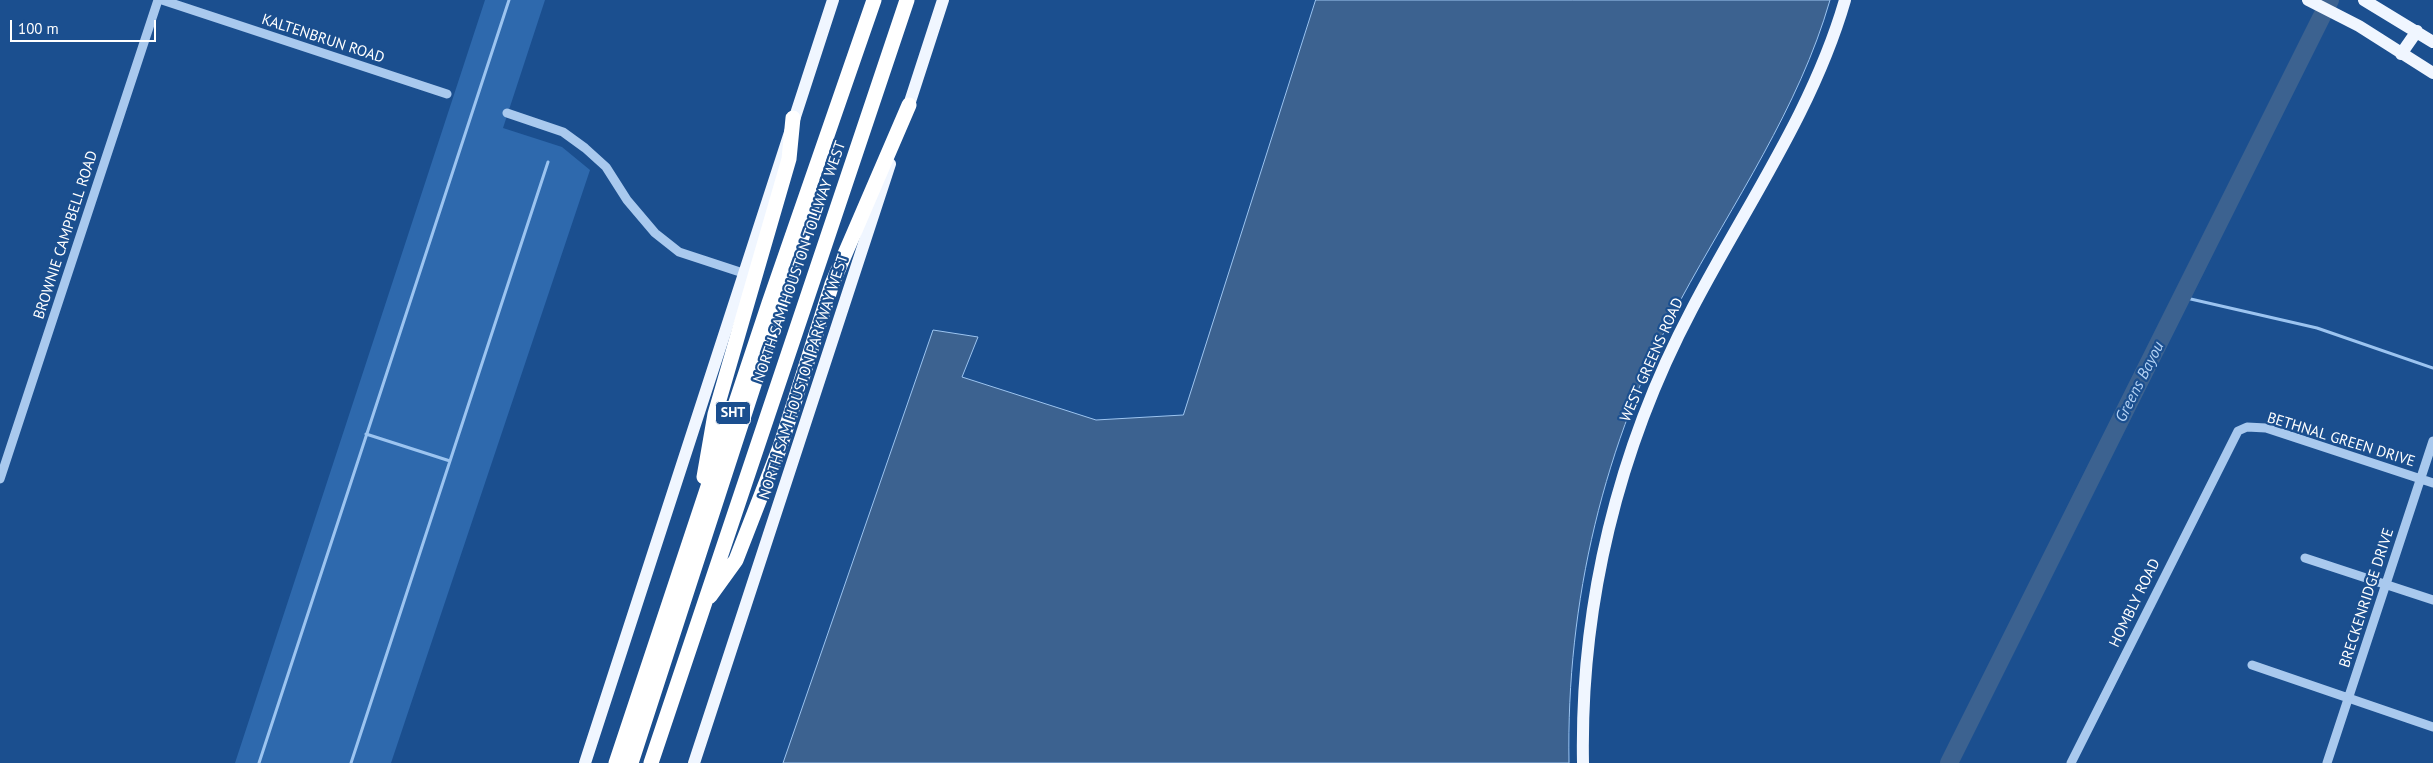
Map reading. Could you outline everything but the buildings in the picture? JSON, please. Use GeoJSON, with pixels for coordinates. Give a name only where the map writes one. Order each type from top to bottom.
{"type":"FeatureCollection","features":[{"type":"Feature","properties":{"kind":"highway","name":"NORTH SAM HOUSTON TOLLWAY WEST"},"geometry":{"type":"LineString","coordinates":[[616,763],[775,284],[874,0]]}},
{"type":"Feature","properties":{"kind":"highway","name":"NORTH SAM HOUSTON TOLLWAY WEST"},"geometry":{"type":"LineString","coordinates":[[651,763],[906,0]]}},
{"type":"Feature","properties":{"kind":"highway","name":"NORTH SAM HOUSTON TOLLWAY WEST"},"geometry":{"type":"LineString","coordinates":[[631,763],[782,304],[838,124],[850,71]]}},
{"type":"Feature","properties":{"kind":"highway"},"geometry":{"type":"LineString","coordinates":[[701,610],[736,560],[780,447],[832,284],[909,105]]}},
{"type":"Feature","properties":{"kind":"highway"},"geometry":{"type":"LineString","coordinates":[[694,532],[716,414],[789,159],[794,118]]}},
{"type":"Feature","properties":{"kind":"main road"},"geometry":{"type":"LineString","coordinates":[[585,763],[832,0]]}},
{"type":"Feature","properties":{"kind":"main road","name":"NORTH SAM HOUSTON PARKWAY WEST"},"geometry":{"type":"LineString","coordinates":[[694,763],[943,0]]}},
{"type":"Feature","properties":{"kind":"main road","name":"WEST GREENS ROAD"},"geometry":{"type":"LineString","coordinates":[[1583,763],[1584,687],[1588,637],[1600,563],[1633,441],[1670,350],[1811,90],[1845,0]]}},
{"type":"Feature","properties":{"kind":"main road"},"geometry":{"type":"LineString","coordinates":[[2308,0],[2359,26],[2433,73]]}},
{"type":"Feature","properties":{"kind":"main road"},"geometry":{"type":"LineString","coordinates":[[2367,2],[2433,42]]}},
{"type":"Feature","properties":{"kind":"main road"},"geometry":{"type":"LineString","coordinates":[[2401,54],[2416,31]]}},
{"type":"Feature","properties":{"kind":"street","name":"KALTENBRUN ROAD"},"geometry":{"type":"LineString","coordinates":[[160,0],[447,94]]}},
{"type":"Feature","properties":{"kind":"street","name":"BROWNIE CAMPBELL ROAD"},"geometry":{"type":"LineString","coordinates":[[0,479],[160,0]]}},
{"type":"Feature","properties":{"kind":"street"},"geometry":{"type":"LineString","coordinates":[[507,113],[563,132],[585,148],[606,167],[627,200],[655,232],[679,252],[743,273]]}},
{"type":"Feature","properties":{"kind":"street","name":"BETHNAL GREEN DRIVE"},"geometry":{"type":"LineString","coordinates":[[2224,455],[2238,431],[2247,428],[2266,428],[2433,483]]}},
{"type":"Feature","properties":{"kind":"street","name":"BRECKENRIDGE DRIVE"},"geometry":{"type":"LineString","coordinates":[[2327,763],[2433,441]]}},
{"type":"Feature","properties":{"kind":"street","name":"HOMBLY ROAD"},"geometry":{"type":"LineString","coordinates":[[2071,763],[2224,455]]}},
{"type":"Feature","properties":{"kind":"street"},"geometry":{"type":"LineString","coordinates":[[2305,558],[2433,600]]}},
{"type":"Feature","properties":{"kind":"street"},"geometry":{"type":"LineString","coordinates":[[2252,665],[2433,727]]}},
{"type":"Feature","properties":{"kind":"shaded area"},"geometry":{"type":"Polygon","coordinates":[[[485,0],[545,0],[503,128],[562,147],[590,170],[391,763],[235,763],[485,0]]]}},
{"type":"Feature","properties":{"kind":"shaded area"},"geometry":{"type":"Polygon","coordinates":[[[1316,0],[1830,0],[1817,40],[1783,117],[1680,301],[1653,355],[1630,410],[1611,467],[1595,525],[1583,584],[1574,643],[1569,763],[783,763],[933,330],[978,337],[962,377],[1096,420],[1183,415],[1316,0]]]}},
{"type":"Feature","properties":{"kind":"waterway"},"geometry":{"type":"LineString","coordinates":[[259,763],[509,0]]}},
{"type":"Feature","properties":{"kind":"waterway","name":"Greens Bayou"},"geometry":{"type":"LineString","coordinates":[[1949,763],[2330,0]]}},
{"type":"Feature","properties":{"kind":"waterway"},"geometry":{"type":"LineString","coordinates":[[351,763],[548,162]]}},
{"type":"Feature","properties":{"kind":"waterway"},"geometry":{"type":"LineString","coordinates":[[2182,297],[2317,328],[2433,368]]}},
{"type":"Feature","properties":{"kind":"waterway"},"geometry":{"type":"LineString","coordinates":[[366,434],[450,461]]}}]}
